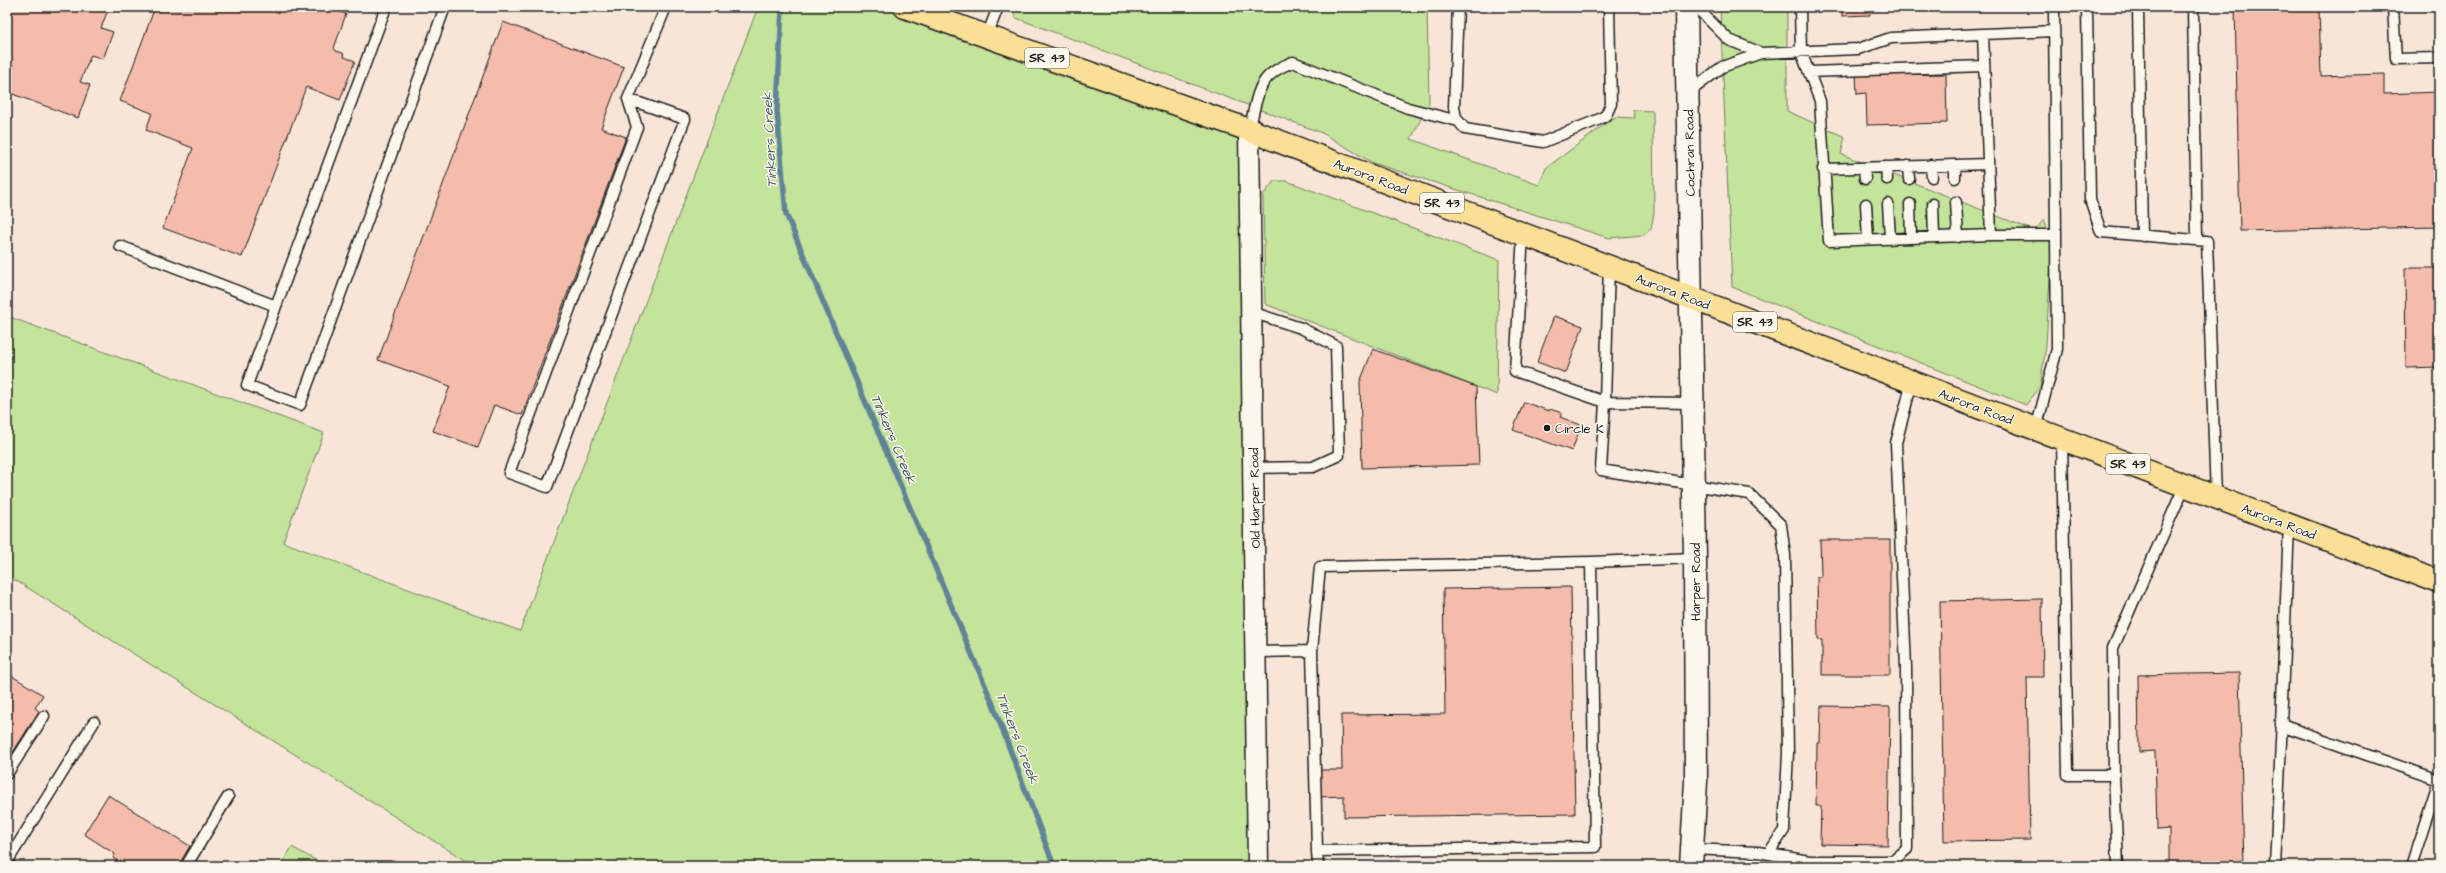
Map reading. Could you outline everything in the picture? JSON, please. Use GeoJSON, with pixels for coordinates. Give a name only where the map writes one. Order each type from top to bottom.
{"type":"FeatureCollection","features":[{"type":"Feature","properties":{"kind":"main road","name":"Aurora Road"},"geometry":{"type":"LineString","coordinates":[[906,7],[1249,130],[2439,582]]}},
{"type":"Feature","properties":{"kind":"street","name":"Cochran Road"},"geometry":{"type":"LineString","coordinates":[[1686,7],[1692,298]]}},
{"type":"Feature","properties":{"kind":"street","name":"Old Harper Road"},"geometry":{"type":"LineString","coordinates":[[1249,130],[1258,866]]}},
{"type":"Feature","properties":{"kind":"street","name":"Harper Road"},"geometry":{"type":"LineString","coordinates":[[1691,857],[1696,780],[1692,298]]}},
{"type":"Feature","properties":{"kind":"lane"},"geometry":{"type":"LineString","coordinates":[[386,7],[247,384],[300,405],[445,7]]}},
{"type":"Feature","properties":{"kind":"lane"},"geometry":{"type":"LineString","coordinates":[[628,99],[685,119],[547,486],[509,473],[637,127],[628,99],[666,7]]}},
{"type":"Feature","properties":{"kind":"lane"},"geometry":{"type":"LineString","coordinates":[[987,36],[998,7]]}},
{"type":"Feature","properties":{"kind":"lane"},"geometry":{"type":"LineString","coordinates":[[1458,7],[1454,107],[1458,121],[1465,129],[1543,142],[1600,119],[1606,114],[1611,104],[1608,7]]}},
{"type":"Feature","properties":{"kind":"lane"},"geometry":{"type":"LineString","coordinates":[[1696,7],[1729,40],[1761,54]]}},
{"type":"Feature","properties":{"kind":"lane"},"geometry":{"type":"LineString","coordinates":[[1800,7],[1801,52],[1820,101],[1823,169],[1829,241],[1992,235],[2056,235]]}},
{"type":"Feature","properties":{"kind":"lane"},"geometry":{"type":"LineString","coordinates":[[2036,429],[2057,349],[2054,7]]}},
{"type":"Feature","properties":{"kind":"lane"},"geometry":{"type":"LineString","coordinates":[[2087,7],[2090,199],[2101,232],[2207,241],[2216,497]]}},
{"type":"Feature","properties":{"kind":"lane"},"geometry":{"type":"LineString","coordinates":[[2138,7],[2142,236]]}},
{"type":"Feature","properties":{"kind":"lane"},"geometry":{"type":"LineString","coordinates":[[2193,7],[2197,240]]}},
{"type":"Feature","properties":{"kind":"lane"},"geometry":{"type":"LineString","coordinates":[[2393,7],[2396,58],[2439,58]]}},
{"type":"Feature","properties":{"kind":"lane"},"geometry":{"type":"LineString","coordinates":[[1688,93],[1722,67],[1761,54],[1858,49],[1891,38],[2054,31]]}},
{"type":"Feature","properties":{"kind":"lane"},"geometry":{"type":"LineString","coordinates":[[1983,34],[1992,235]]}},
{"type":"Feature","properties":{"kind":"lane"},"geometry":{"type":"LineString","coordinates":[[1249,130],[1263,81],[1274,69],[1293,62],[1408,108],[1458,121]]}},
{"type":"Feature","properties":{"kind":"lane"},"geometry":{"type":"LineString","coordinates":[[1809,72],[1984,66]]}},
{"type":"Feature","properties":{"kind":"lane"},"geometry":{"type":"LineString","coordinates":[[1823,169],[1988,164]]}},
{"type":"Feature","properties":{"kind":"lane"},"geometry":{"type":"LineString","coordinates":[[1931,165],[1932,177]]}},
{"type":"Feature","properties":{"kind":"lane"},"geometry":{"type":"LineString","coordinates":[[1955,165],[1955,178]]}},
{"type":"Feature","properties":{"kind":"lane"},"geometry":{"type":"LineString","coordinates":[[1908,166],[1909,179]]}},
{"type":"Feature","properties":{"kind":"lane"},"geometry":{"type":"LineString","coordinates":[[1886,167],[1887,179]]}},
{"type":"Feature","properties":{"kind":"lane"},"geometry":{"type":"LineString","coordinates":[[1864,168],[1865,179]]}},
{"type":"Feature","properties":{"kind":"lane"},"geometry":{"type":"LineString","coordinates":[[1956,202],[1958,237]]}},
{"type":"Feature","properties":{"kind":"lane"},"geometry":{"type":"LineString","coordinates":[[1866,204],[1868,239]]}},
{"type":"Feature","properties":{"kind":"lane"},"geometry":{"type":"LineString","coordinates":[[1888,204],[1890,238]]}},
{"type":"Feature","properties":{"kind":"lane"},"geometry":{"type":"LineString","coordinates":[[1910,204],[1911,238]]}},
{"type":"Feature","properties":{"kind":"lane"},"geometry":{"type":"LineString","coordinates":[[1933,204],[1934,237]]}},
{"type":"Feature","properties":{"kind":"lane"},"geometry":{"type":"LineString","coordinates":[[1523,234],[1515,370],[1605,402],[1693,403]]}},
{"type":"Feature","properties":{"kind":"lane"},"geometry":{"type":"LineString","coordinates":[[120,246],[276,306]]}},
{"type":"Feature","properties":{"kind":"lane"},"geometry":{"type":"LineString","coordinates":[[1609,266],[1605,402],[1601,470],[1694,487],[1749,494],[1782,525],[1785,555],[1788,753],[1784,830],[1769,853]]}},
{"type":"Feature","properties":{"kind":"lane"},"geometry":{"type":"LineString","coordinates":[[1251,312],[1301,328],[1336,346],[1340,427],[1339,456],[1313,467],[1253,468]]}},
{"type":"Feature","properties":{"kind":"lane"},"geometry":{"type":"LineString","coordinates":[[1691,857],[1769,853],[1810,861],[1893,861],[1907,849],[1906,667],[1896,443],[1912,382]]}},
{"type":"Feature","properties":{"kind":"lane"},"geometry":{"type":"LineString","coordinates":[[2062,439],[2068,775],[2114,776]]}},
{"type":"Feature","properties":{"kind":"lane"},"geometry":{"type":"LineString","coordinates":[[2118,866],[2114,776],[2113,648],[2184,485]]}},
{"type":"Feature","properties":{"kind":"lane"},"geometry":{"type":"LineString","coordinates":[[2275,866],[2290,525]]}},
{"type":"Feature","properties":{"kind":"lane"},"geometry":{"type":"LineString","coordinates":[[1318,866],[1312,651],[1320,567],[1590,562],[1695,558]]}},
{"type":"Feature","properties":{"kind":"lane"},"geometry":{"type":"LineString","coordinates":[[1317,851],[1595,847],[1590,562]]}},
{"type":"Feature","properties":{"kind":"lane"},"geometry":{"type":"LineString","coordinates":[[1256,652],[1312,651]]}},
{"type":"Feature","properties":{"kind":"lane"},"geometry":{"type":"LineString","coordinates":[[7,774],[44,716]]}},
{"type":"Feature","properties":{"kind":"lane"},"geometry":{"type":"LineString","coordinates":[[2282,721],[2281,725],[2439,780],[2411,866]]}},
{"type":"Feature","properties":{"kind":"lane"},"geometry":{"type":"LineString","coordinates":[[7,862],[94,722]]}},
{"type":"Feature","properties":{"kind":"lane"},"geometry":{"type":"LineString","coordinates":[[186,866],[228,798]]}},
{"type":"Feature","properties":{"kind":"shaded area"},"geometry":{"type":"Polygon","coordinates":[[[7,7],[758,7],[520,631],[283,541],[324,433],[7,316],[7,7]]]}},
{"type":"Feature","properties":{"kind":"shaded area"},"geometry":{"type":"Polygon","coordinates":[[[901,7],[2439,7],[2439,866],[1258,866],[901,7]]]}},
{"type":"Feature","properties":{"kind":"shaded area"},"geometry":{"type":"Polygon","coordinates":[[[7,572],[500,866],[7,866],[7,572]]]}},
{"type":"Feature","properties":{"kind":"green space"},"geometry":{"type":"Polygon","coordinates":[[[758,7],[905,7],[1249,130],[1259,866],[474,866],[7,575],[7,316],[324,433],[283,542],[520,631],[758,7]]]}},
{"type":"Feature","properties":{"kind":"green space"},"geometry":{"type":"Polygon","coordinates":[[[1010,7],[1427,7],[1429,103],[1411,139],[1539,185],[1546,168],[1615,117],[1635,118],[1633,110],[1653,111],[1654,214],[1651,229],[1644,235],[1609,238],[1373,163],[1322,133],[1016,18],[1010,7]]]}},
{"type":"Feature","properties":{"kind":"green space"},"geometry":{"type":"Polygon","coordinates":[[[1720,7],[1787,7],[1787,111],[1845,137],[1841,154],[2035,231],[2044,219],[2052,241],[2046,346],[2040,387],[2026,405],[1732,287],[1720,7]]]}},
{"type":"Feature","properties":{"kind":"green space"},"geometry":{"type":"Polygon","coordinates":[[[1274,181],[1287,181],[1499,260],[1497,395],[1265,304],[1263,195],[1274,181]]]}},
{"type":"Feature","properties":{"kind":"green space"},"geometry":{"type":"Polygon","coordinates":[[[292,847],[317,861],[314,866],[280,866],[292,847]]]}},
{"type":"Feature","properties":{"kind":"building"},"geometry":{"type":"Polygon","coordinates":[[[7,7],[109,7],[101,28],[113,32],[103,59],[91,55],[80,82],[90,85],[78,118],[7,92],[7,7]]]}},
{"type":"Feature","properties":{"kind":"building"},"geometry":{"type":"Polygon","coordinates":[[[155,7],[338,7],[337,11],[346,14],[334,48],[336,51],[343,53],[344,57],[355,61],[340,100],[306,87],[242,257],[163,228],[193,148],[146,130],[152,113],[120,101],[155,7]]]}},
{"type":"Feature","properties":{"kind":"building"},"geometry":{"type":"Polygon","coordinates":[[[1842,7],[1869,7],[1870,15],[1842,16],[1842,7]]]}},
{"type":"Feature","properties":{"kind":"building"},"geometry":{"type":"Polygon","coordinates":[[[2235,7],[2319,7],[2321,76],[2384,74],[2384,94],[2439,92],[2439,227],[2240,231],[2235,7]]]}},
{"type":"Feature","properties":{"kind":"building"},"geometry":{"type":"Polygon","coordinates":[[[503,22],[624,67],[601,128],[626,137],[522,415],[494,405],[478,447],[433,431],[450,386],[378,360],[503,22]]]}},
{"type":"Feature","properties":{"kind":"building"},"geometry":{"type":"Polygon","coordinates":[[[1946,74],[1947,123],[1867,125],[1866,93],[1857,94],[1856,75],[1946,74]]]}},
{"type":"Feature","properties":{"kind":"building"},"geometry":{"type":"Polygon","coordinates":[[[2405,268],[2439,268],[2439,367],[2406,368],[2405,268]]]}},
{"type":"Feature","properties":{"kind":"building"},"geometry":{"type":"Polygon","coordinates":[[[1554,316],[1583,326],[1566,373],[1537,362],[1554,316]]]}},
{"type":"Feature","properties":{"kind":"building"},"geometry":{"type":"Polygon","coordinates":[[[1373,349],[1476,387],[1479,465],[1362,468],[1360,382],[1373,349]]]}},
{"type":"Feature","properties":{"kind":"building","name":"Circle K"},"geometry":{"type":"Polygon","coordinates":[[[1524,402],[1549,411],[1550,409],[1562,413],[1560,417],[1581,425],[1572,451],[1513,430],[1524,402]]]}},
{"type":"Feature","properties":{"kind":"building"},"geometry":{"type":"Polygon","coordinates":[[[1820,540],[1890,540],[1890,675],[1822,675],[1822,640],[1818,640],[1817,577],[1821,577],[1820,540]]]}},
{"type":"Feature","properties":{"kind":"building"},"geometry":{"type":"Polygon","coordinates":[[[1571,587],[1575,814],[1344,817],[1344,796],[1319,797],[1319,770],[1342,770],[1341,715],[1445,714],[1443,589],[1571,587]]]}},
{"type":"Feature","properties":{"kind":"building"},"geometry":{"type":"Polygon","coordinates":[[[2042,599],[2043,677],[2027,677],[2030,840],[1944,841],[1940,601],[2042,599]]]}},
{"type":"Feature","properties":{"kind":"building"},"geometry":{"type":"Polygon","coordinates":[[[7,673],[43,695],[35,708],[39,711],[10,757],[7,755],[7,673]]]}},
{"type":"Feature","properties":{"kind":"building"},"geometry":{"type":"Polygon","coordinates":[[[2239,673],[2244,866],[2169,866],[2169,829],[2157,830],[2155,751],[2139,752],[2138,675],[2239,673]]]}},
{"type":"Feature","properties":{"kind":"building"},"geometry":{"type":"Polygon","coordinates":[[[1821,706],[1890,707],[1888,845],[1820,844],[1821,806],[1816,806],[1817,743],[1820,743],[1821,706]]]}},
{"type":"Feature","properties":{"kind":"building"},"geometry":{"type":"Polygon","coordinates":[[[108,795],[190,846],[178,866],[125,866],[113,858],[115,854],[84,834],[108,795]]]}},
{"type":"Feature","properties":{"kind":"waterway","name":"Tinkers Creek"},"geometry":{"type":"LineString","coordinates":[[782,7],[777,111],[786,214],[992,702],[1054,866]]}},
{"type":"Feature","properties":{"kind":"place","name":"Circle K"},"geometry":{"type":"Point","coordinates":[1547,428]}}]}
